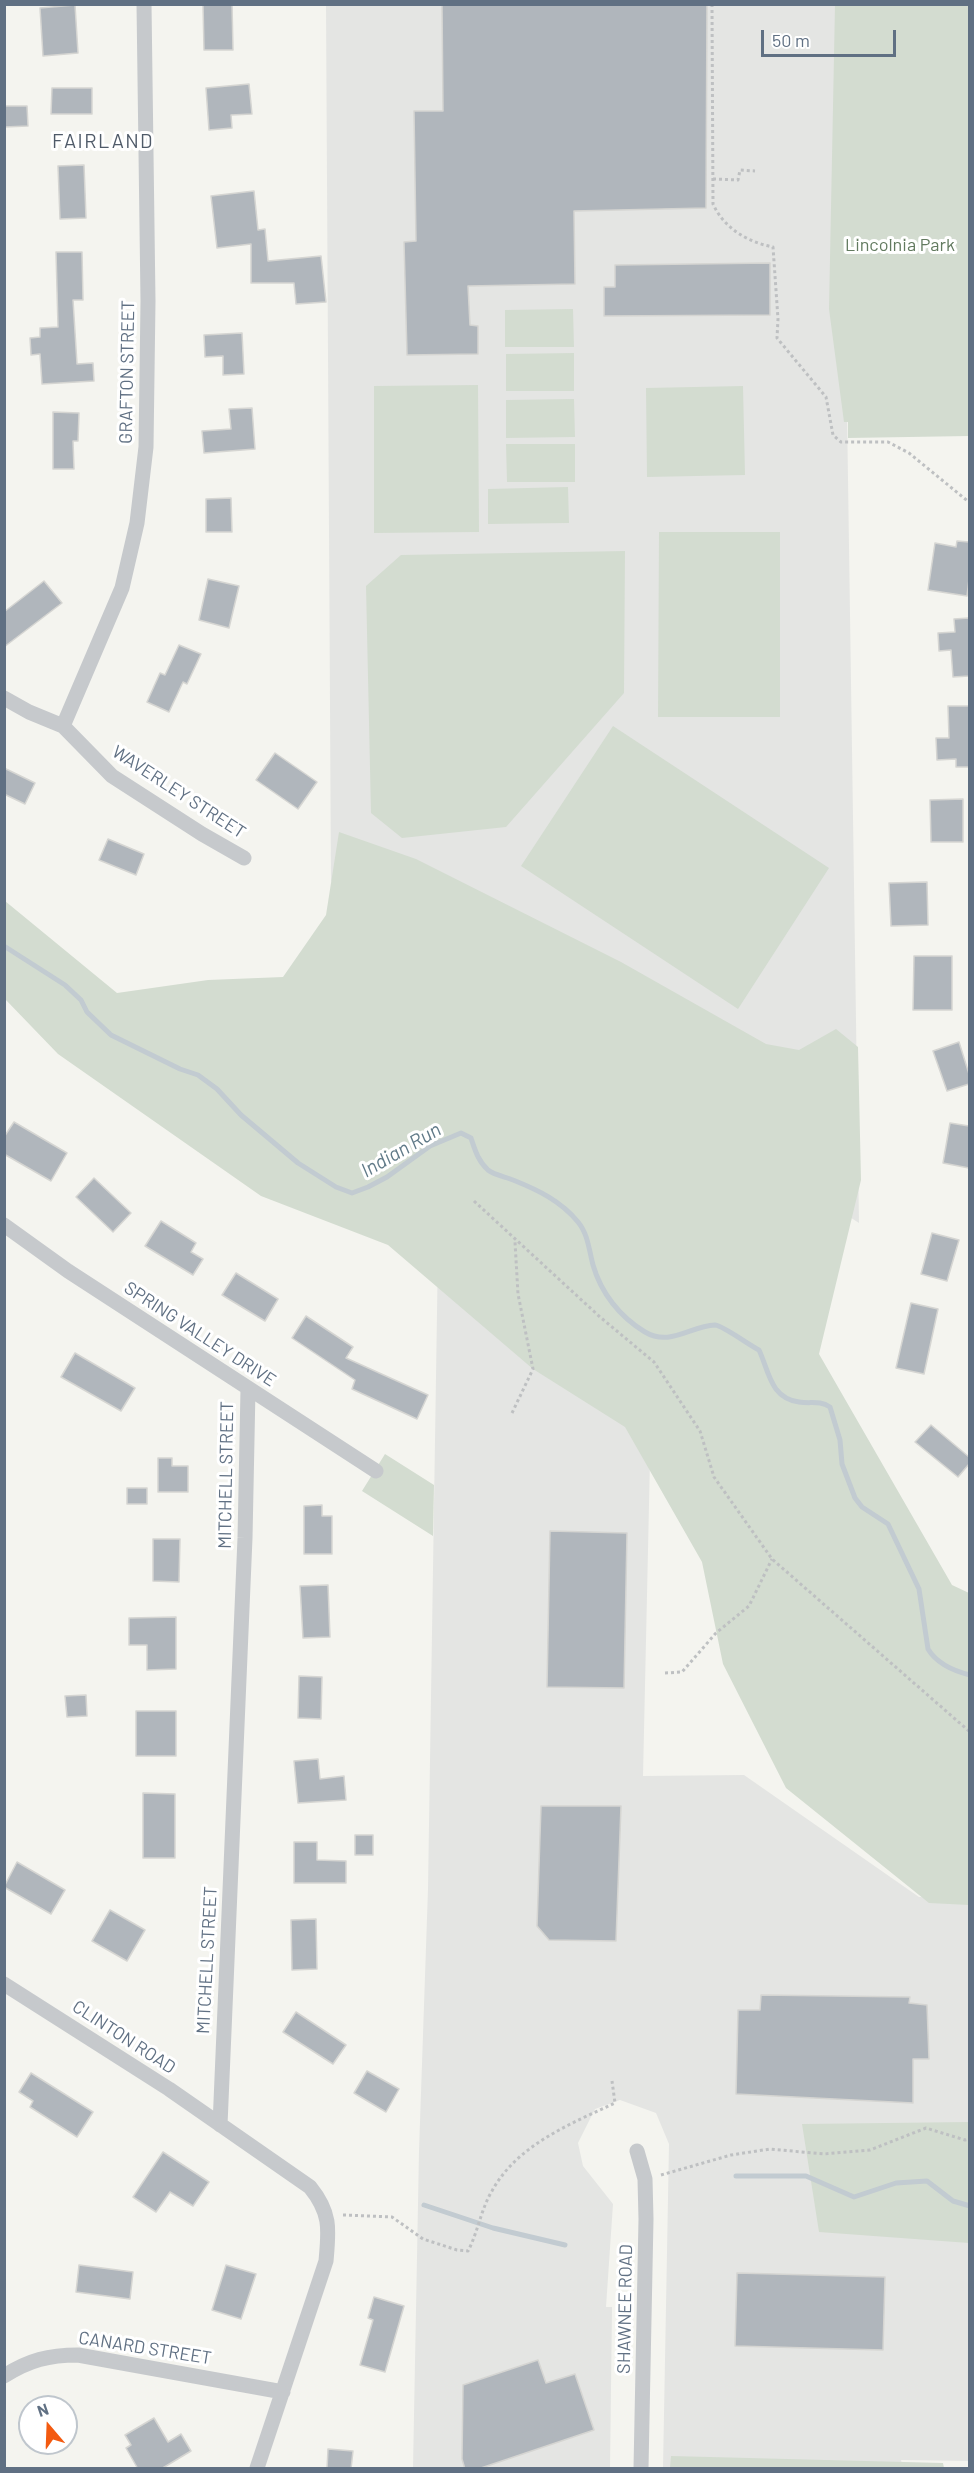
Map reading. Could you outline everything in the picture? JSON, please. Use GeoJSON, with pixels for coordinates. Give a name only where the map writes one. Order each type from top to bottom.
{"type":"FeatureCollection","features":[{"type":"Feature","properties":{"kind":"street","name":"GRAFTON STREET"},"geometry":{"type":"LineString","coordinates":[[63,726],[122,588],[137,523],[145,458],[148,411],[148,301],[144,4]]}},
{"type":"Feature","properties":{"kind":"street","name":"WAVERLEY STREET"},"geometry":{"type":"LineString","coordinates":[[4,698],[29,712],[63,726],[112,776],[244,858]]}},
{"type":"Feature","properties":{"kind":"street","name":"SPRING VALLEY DRIVE"},"geometry":{"type":"LineString","coordinates":[[4,1225],[68,1270],[376,1471]]}},
{"type":"Feature","properties":{"kind":"street","name":"MITCHELL STREET"},"geometry":{"type":"LineString","coordinates":[[220,2125],[245,1538],[248,1389]]}},
{"type":"Feature","properties":{"kind":"street","name":"CLINTON ROAD"},"geometry":{"type":"LineString","coordinates":[[4,1984],[169,2089],[220,2125]]}},
{"type":"Feature","properties":{"kind":"street"},"geometry":{"type":"LineString","coordinates":[[220,2125],[310,2187],[321,2201],[327,2217],[329,2233],[324,2269],[257,2469]]}},
{"type":"Feature","properties":{"kind":"street","name":"SHAWNEE ROAD"},"geometry":{"type":"LineString","coordinates":[[637,2151],[645,2179],[646,2219],[641,2469]]}},
{"type":"Feature","properties":{"kind":"street","name":"CANARD STREET"},"geometry":{"type":"LineString","coordinates":[[4,2376],[37,2359],[55,2355],[78,2355],[283,2392]]}},
{"type":"Feature","properties":{"kind":"path"},"geometry":{"type":"LineString","coordinates":[[712,4],[713,204],[719,218],[736,232],[773,247],[778,319],[777,338],[826,397],[833,435],[841,442],[888,442],[909,453],[969,503]]}},
{"type":"Feature","properties":{"kind":"path"},"geometry":{"type":"LineString","coordinates":[[713,179],[738,180],[740,170],[755,171]]}},
{"type":"Feature","properties":{"kind":"path"},"geometry":{"type":"LineString","coordinates":[[474,1201],[654,1362],[700,1431],[714,1477],[772,1559],[969,1732]]}},
{"type":"Feature","properties":{"kind":"path"},"geometry":{"type":"LineString","coordinates":[[512,1413],[533,1369],[519,1294],[515,1240]]}},
{"type":"Feature","properties":{"kind":"path"},"geometry":{"type":"LineString","coordinates":[[665,1673],[682,1672],[716,1633],[749,1606],[772,1559]]}},
{"type":"Feature","properties":{"kind":"path"},"geometry":{"type":"LineString","coordinates":[[327,2217],[353,2214],[392,2217],[423,2239],[457,2250],[468,2251],[491,2192],[508,2165],[538,2143],[615,2103],[612,2081]]}},
{"type":"Feature","properties":{"kind":"path"},"geometry":{"type":"LineString","coordinates":[[645,2179],[731,2155],[770,2150],[824,2154],[870,2150],[926,2128],[965,2140],[969,2139]]}},
{"type":"Feature","properties":{"kind":"shaded area"},"geometry":{"type":"Polygon","coordinates":[[[326,5],[841,5],[859,1223],[331,881],[326,5]]]}},
{"type":"Feature","properties":{"kind":"shaded area"},"geometry":{"type":"Polygon","coordinates":[[[438,1249],[651,1414],[643,1776],[744,1775],[919,1897],[969,1898],[970,2461],[901,2460],[903,2468],[663,2468],[669,2144],[656,2113],[620,2100],[595,2109],[578,2143],[583,2166],[613,2204],[606,2307],[612,2307],[610,2468],[413,2468],[419,2151],[428,1889],[438,1249]]]}},
{"type":"Feature","properties":{"kind":"green space","name":"Lincolnia Park"},"geometry":{"type":"Polygon","coordinates":[[[835,5],[969,5],[969,436],[848,438],[848,422],[844,422],[829,309],[835,5]]]}},
{"type":"Feature","properties":{"kind":"green space"},"geometry":{"type":"Polygon","coordinates":[[[573,309],[574,347],[505,347],[505,310],[573,309]]]}},
{"type":"Feature","properties":{"kind":"green space"},"geometry":{"type":"Polygon","coordinates":[[[574,353],[574,391],[506,391],[506,354],[574,353]]]}},
{"type":"Feature","properties":{"kind":"green space"},"geometry":{"type":"Polygon","coordinates":[[[478,385],[479,532],[374,533],[374,386],[478,385]]]}},
{"type":"Feature","properties":{"kind":"green space"},"geometry":{"type":"Polygon","coordinates":[[[743,386],[745,475],[647,477],[646,388],[743,386]]]}},
{"type":"Feature","properties":{"kind":"green space"},"geometry":{"type":"Polygon","coordinates":[[[574,399],[575,437],[506,438],[506,400],[574,399]]]}},
{"type":"Feature","properties":{"kind":"green space"},"geometry":{"type":"Polygon","coordinates":[[[506,444],[575,444],[575,482],[507,482],[506,444]]]}},
{"type":"Feature","properties":{"kind":"green space"},"geometry":{"type":"Polygon","coordinates":[[[568,487],[569,523],[488,524],[488,489],[568,487]]]}},
{"type":"Feature","properties":{"kind":"green space"},"geometry":{"type":"Polygon","coordinates":[[[659,532],[780,532],[780,717],[658,717],[659,532]]]}},
{"type":"Feature","properties":{"kind":"green space"},"geometry":{"type":"Polygon","coordinates":[[[625,551],[624,693],[506,827],[402,838],[371,813],[366,586],[401,555],[625,551]]]}},
{"type":"Feature","properties":{"kind":"green space"},"geometry":{"type":"Polygon","coordinates":[[[613,726],[829,868],[738,1009],[521,866],[613,726]]]}},
{"type":"Feature","properties":{"kind":"green space"},"geometry":{"type":"Polygon","coordinates":[[[339,832],[416,859],[621,962],[766,1044],[799,1050],[836,1029],[858,1047],[861,1180],[819,1354],[952,1585],[969,1593],[969,1905],[929,1903],[786,1788],[723,1664],[702,1562],[625,1427],[533,1369],[388,1245],[261,1196],[58,1054],[5,999],[5,901],[117,993],[208,980],[283,977],[326,915],[339,832]]]}},
{"type":"Feature","properties":{"kind":"green space"},"geometry":{"type":"Polygon","coordinates":[[[385,1454],[434,1485],[433,1536],[362,1491],[385,1454]]]}},
{"type":"Feature","properties":{"kind":"green space"},"geometry":{"type":"Polygon","coordinates":[[[969,2122],[969,2243],[819,2232],[802,2124],[969,2122]]]}},
{"type":"Feature","properties":{"kind":"green space"},"geometry":{"type":"Polygon","coordinates":[[[671,2456],[943,2463],[944,2468],[670,2468],[671,2456]]]}},
{"type":"Feature","properties":{"kind":"building"},"geometry":{"type":"Polygon","coordinates":[[[203,4],[232,4],[233,50],[204,50],[203,4]]]}},
{"type":"Feature","properties":{"kind":"building"},"geometry":{"type":"Polygon","coordinates":[[[442,4],[707,4],[706,208],[574,211],[575,284],[468,286],[470,325],[478,326],[478,354],[407,355],[404,242],[416,241],[414,111],[443,111],[442,4]]]}},
{"type":"Feature","properties":{"kind":"building"},"geometry":{"type":"Polygon","coordinates":[[[75,5],[78,53],[43,56],[40,8],[75,5]]]}},
{"type":"Feature","properties":{"kind":"building"},"geometry":{"type":"Polygon","coordinates":[[[249,84],[252,114],[231,115],[232,128],[209,130],[206,88],[249,84]]]}},
{"type":"Feature","properties":{"kind":"building"},"geometry":{"type":"Polygon","coordinates":[[[52,88],[92,88],[92,114],[51,114],[52,88]]]}},
{"type":"Feature","properties":{"kind":"building"},"geometry":{"type":"Polygon","coordinates":[[[4,106],[27,106],[28,126],[4,127],[4,106]]]}},
{"type":"Feature","properties":{"kind":"building"},"geometry":{"type":"Polygon","coordinates":[[[84,165],[86,218],[60,219],[58,166],[84,165]]]}},
{"type":"Feature","properties":{"kind":"building"},"geometry":{"type":"Polygon","coordinates":[[[254,191],[258,230],[265,229],[268,261],[321,256],[326,302],[296,304],[294,283],[251,283],[251,244],[217,248],[211,196],[254,191]]]}},
{"type":"Feature","properties":{"kind":"building"},"geometry":{"type":"Polygon","coordinates":[[[56,252],[82,252],[83,300],[73,300],[77,364],[93,363],[94,381],[42,384],[40,354],[31,355],[30,338],[40,337],[40,328],[58,327],[56,252]]]}},
{"type":"Feature","properties":{"kind":"building"},"geometry":{"type":"Polygon","coordinates":[[[770,263],[770,315],[604,316],[604,287],[615,287],[615,265],[770,263]]]}},
{"type":"Feature","properties":{"kind":"building"},"geometry":{"type":"Polygon","coordinates":[[[242,333],[244,374],[223,375],[223,356],[205,357],[204,335],[242,333]]]}},
{"type":"Feature","properties":{"kind":"building"},"geometry":{"type":"Polygon","coordinates":[[[252,408],[255,449],[204,453],[202,431],[231,429],[229,409],[252,408]]]}},
{"type":"Feature","properties":{"kind":"building"},"geometry":{"type":"Polygon","coordinates":[[[53,412],[79,413],[78,441],[73,441],[74,469],[53,469],[53,412]]]}},
{"type":"Feature","properties":{"kind":"building"},"geometry":{"type":"Polygon","coordinates":[[[231,498],[232,532],[206,532],[206,499],[231,498]]]}},
{"type":"Feature","properties":{"kind":"building"},"geometry":{"type":"Polygon","coordinates":[[[957,541],[969,542],[967,596],[928,590],[935,543],[956,547],[957,541]]]}},
{"type":"Feature","properties":{"kind":"building"},"geometry":{"type":"Polygon","coordinates":[[[208,579],[239,586],[229,628],[199,620],[208,579]]]}},
{"type":"Feature","properties":{"kind":"building"},"geometry":{"type":"Polygon","coordinates":[[[44,581],[62,603],[4,647],[4,612],[44,581]]]}},
{"type":"Feature","properties":{"kind":"building"},"geometry":{"type":"Polygon","coordinates":[[[969,618],[969,676],[953,677],[951,650],[939,651],[938,633],[955,632],[954,619],[969,618]]]}},
{"type":"Feature","properties":{"kind":"building"},"geometry":{"type":"Polygon","coordinates":[[[179,645],[201,654],[187,684],[183,682],[169,712],[147,702],[160,673],[165,675],[179,645]]]}},
{"type":"Feature","properties":{"kind":"building"},"geometry":{"type":"Polygon","coordinates":[[[948,706],[969,706],[969,767],[956,767],[956,759],[937,760],[936,738],[949,738],[948,706]]]}},
{"type":"Feature","properties":{"kind":"building"},"geometry":{"type":"Polygon","coordinates":[[[275,753],[317,782],[298,809],[256,780],[275,753]]]}},
{"type":"Feature","properties":{"kind":"building"},"geometry":{"type":"Polygon","coordinates":[[[4,768],[35,783],[25,804],[4,794],[4,768]]]}},
{"type":"Feature","properties":{"kind":"building"},"geometry":{"type":"Polygon","coordinates":[[[963,799],[963,842],[931,842],[930,800],[963,799]]]}},
{"type":"Feature","properties":{"kind":"building"},"geometry":{"type":"Polygon","coordinates":[[[108,839],[144,854],[136,875],[99,860],[108,839]]]}},
{"type":"Feature","properties":{"kind":"building"},"geometry":{"type":"Polygon","coordinates":[[[927,882],[928,925],[891,926],[889,883],[927,882]]]}},
{"type":"Feature","properties":{"kind":"building"},"geometry":{"type":"Polygon","coordinates":[[[914,956],[952,956],[952,1010],[913,1010],[914,956]]]}},
{"type":"Feature","properties":{"kind":"building"},"geometry":{"type":"Polygon","coordinates":[[[959,1042],[969,1074],[969,1084],[947,1091],[933,1051],[959,1042]]]}},
{"type":"Feature","properties":{"kind":"building"},"geometry":{"type":"Polygon","coordinates":[[[14,1122],[67,1153],[51,1181],[4,1154],[4,1137],[14,1122]]]}},
{"type":"Feature","properties":{"kind":"building"},"geometry":{"type":"Polygon","coordinates":[[[950,1123],[969,1126],[969,1168],[943,1163],[950,1123]]]}},
{"type":"Feature","properties":{"kind":"building"},"geometry":{"type":"Polygon","coordinates":[[[94,1178],[131,1213],[113,1232],[76,1197],[94,1178]]]}},
{"type":"Feature","properties":{"kind":"building"},"geometry":{"type":"Polygon","coordinates":[[[161,1221],[196,1243],[191,1252],[203,1259],[193,1275],[145,1246],[161,1221]]]}},
{"type":"Feature","properties":{"kind":"building"},"geometry":{"type":"Polygon","coordinates":[[[932,1233],[959,1240],[947,1281],[921,1274],[932,1233]]]}},
{"type":"Feature","properties":{"kind":"building"},"geometry":{"type":"Polygon","coordinates":[[[236,1273],[278,1299],[265,1321],[222,1295],[236,1273]]]}},
{"type":"Feature","properties":{"kind":"building"},"geometry":{"type":"Polygon","coordinates":[[[911,1303],[938,1309],[924,1374],[896,1368],[911,1303]]]}},
{"type":"Feature","properties":{"kind":"building"},"geometry":{"type":"Polygon","coordinates":[[[306,1316],[353,1347],[346,1358],[428,1395],[417,1419],[352,1389],[355,1380],[292,1338],[306,1316]]]}},
{"type":"Feature","properties":{"kind":"building"},"geometry":{"type":"Polygon","coordinates":[[[75,1353],[135,1388],[121,1411],[61,1377],[75,1353]]]}},
{"type":"Feature","properties":{"kind":"building"},"geometry":{"type":"Polygon","coordinates":[[[931,1425],[969,1457],[969,1464],[958,1477],[915,1442],[931,1425]]]}},
{"type":"Feature","properties":{"kind":"building"},"geometry":{"type":"Polygon","coordinates":[[[158,1458],[172,1458],[172,1466],[188,1466],[188,1492],[158,1492],[158,1458]]]}},
{"type":"Feature","properties":{"kind":"building"},"geometry":{"type":"Polygon","coordinates":[[[127,1488],[147,1488],[147,1504],[127,1504],[127,1488]]]}},
{"type":"Feature","properties":{"kind":"building"},"geometry":{"type":"Polygon","coordinates":[[[322,1505],[322,1516],[332,1516],[332,1554],[304,1554],[304,1506],[322,1505]]]}},
{"type":"Feature","properties":{"kind":"building"},"geometry":{"type":"Polygon","coordinates":[[[550,1531],[627,1533],[624,1688],[547,1687],[550,1531]]]}},
{"type":"Feature","properties":{"kind":"building"},"geometry":{"type":"Polygon","coordinates":[[[153,1539],[180,1539],[179,1582],[153,1581],[153,1539]]]}},
{"type":"Feature","properties":{"kind":"building"},"geometry":{"type":"Polygon","coordinates":[[[328,1585],[330,1637],[303,1638],[300,1586],[328,1585]]]}},
{"type":"Feature","properties":{"kind":"building"},"geometry":{"type":"Polygon","coordinates":[[[176,1617],[176,1669],[147,1670],[147,1645],[129,1645],[129,1618],[176,1617]]]}},
{"type":"Feature","properties":{"kind":"building"},"geometry":{"type":"Polygon","coordinates":[[[299,1676],[322,1677],[321,1719],[298,1718],[299,1676]]]}},
{"type":"Feature","properties":{"kind":"building"},"geometry":{"type":"Polygon","coordinates":[[[86,1695],[87,1716],[67,1717],[65,1696],[86,1695]]]}},
{"type":"Feature","properties":{"kind":"building"},"geometry":{"type":"Polygon","coordinates":[[[136,1711],[176,1711],[176,1756],[136,1756],[136,1711]]]}},
{"type":"Feature","properties":{"kind":"building"},"geometry":{"type":"Polygon","coordinates":[[[318,1759],[320,1779],[344,1776],[346,1800],[298,1803],[294,1761],[318,1759]]]}},
{"type":"Feature","properties":{"kind":"building"},"geometry":{"type":"Polygon","coordinates":[[[143,1793],[175,1794],[175,1858],[143,1858],[143,1793]]]}},
{"type":"Feature","properties":{"kind":"building"},"geometry":{"type":"Polygon","coordinates":[[[541,1806],[621,1806],[616,1941],[549,1940],[537,1926],[541,1806]]]}},
{"type":"Feature","properties":{"kind":"building"},"geometry":{"type":"Polygon","coordinates":[[[355,1835],[373,1835],[373,1855],[355,1855],[355,1835]]]}},
{"type":"Feature","properties":{"kind":"building"},"geometry":{"type":"Polygon","coordinates":[[[294,1842],[317,1842],[317,1860],[346,1861],[346,1883],[294,1883],[294,1842]]]}},
{"type":"Feature","properties":{"kind":"building"},"geometry":{"type":"Polygon","coordinates":[[[17,1862],[65,1890],[51,1914],[4,1887],[17,1862]]]}},
{"type":"Feature","properties":{"kind":"building"},"geometry":{"type":"Polygon","coordinates":[[[110,1910],[145,1930],[127,1961],[92,1941],[110,1910]]]}},
{"type":"Feature","properties":{"kind":"building"},"geometry":{"type":"Polygon","coordinates":[[[316,1919],[317,1969],[292,1970],[291,1920],[316,1919]]]}},
{"type":"Feature","properties":{"kind":"building"},"geometry":{"type":"Polygon","coordinates":[[[761,1995],[910,1997],[909,2003],[927,2005],[929,2059],[913,2059],[913,2103],[736,2094],[738,2010],[760,2010],[761,1995]]]}},
{"type":"Feature","properties":{"kind":"building"},"geometry":{"type":"Polygon","coordinates":[[[296,2012],[346,2045],[333,2064],[283,2032],[296,2012]]]}},
{"type":"Feature","properties":{"kind":"building"},"geometry":{"type":"Polygon","coordinates":[[[367,2071],[399,2089],[386,2112],[354,2093],[367,2071]]]}},
{"type":"Feature","properties":{"kind":"building"},"geometry":{"type":"Polygon","coordinates":[[[31,2073],[93,2112],[77,2137],[30,2107],[33,2101],[19,2092],[31,2073]]]}},
{"type":"Feature","properties":{"kind":"building"},"geometry":{"type":"Polygon","coordinates":[[[163,2152],[209,2182],[193,2206],[170,2192],[156,2212],[133,2197],[163,2152]]]}},
{"type":"Feature","properties":{"kind":"building"},"geometry":{"type":"Polygon","coordinates":[[[79,2265],[133,2272],[130,2299],[76,2292],[79,2265]]]}},
{"type":"Feature","properties":{"kind":"building"},"geometry":{"type":"Polygon","coordinates":[[[226,2265],[256,2274],[241,2319],[212,2310],[226,2265]]]}},
{"type":"Feature","properties":{"kind":"building"},"geometry":{"type":"Polygon","coordinates":[[[737,2273],[885,2277],[883,2350],[735,2346],[737,2273]]]}},
{"type":"Feature","properties":{"kind":"building"},"geometry":{"type":"Polygon","coordinates":[[[374,2297],[404,2306],[385,2372],[360,2365],[373,2320],[368,2318],[374,2297]]]}},
{"type":"Feature","properties":{"kind":"building"},"geometry":{"type":"Polygon","coordinates":[[[538,2360],[546,2383],[575,2374],[594,2430],[478,2469],[465,2469],[462,2459],[463,2385],[538,2360]]]}},
{"type":"Feature","properties":{"kind":"building"},"geometry":{"type":"Polygon","coordinates":[[[154,2418],[168,2442],[181,2434],[191,2451],[161,2469],[138,2469],[126,2448],[131,2445],[125,2435],[154,2418]]]}},
{"type":"Feature","properties":{"kind":"building"},"geometry":{"type":"Polygon","coordinates":[[[328,2449],[353,2451],[351,2469],[327,2469],[328,2449]]]}},
{"type":"Feature","properties":{"kind":"waterway","name":"Indian Run"},"geometry":{"type":"LineString","coordinates":[[4,946],[65,985],[81,1000],[87,1012],[111,1035],[180,1069],[198,1075],[217,1089],[241,1115],[298,1163],[336,1187],[352,1193],[368,1187],[387,1177],[430,1146],[461,1133],[471,1138],[479,1159],[488,1170],[540,1192],[557,1202],[578,1222],[588,1242],[593,1265],[606,1295],[636,1326],[654,1336],[672,1337],[715,1325],[759,1350],[772,1382],[782,1395],[799,1402],[819,1403],[830,1407],[840,1440],[842,1464],[855,1498],[862,1507],[888,1524],[919,1589],[928,1649],[946,1666],[970,1675]]}},
{"type":"Feature","properties":{"kind":"waterway"},"geometry":{"type":"LineString","coordinates":[[736,2176],[806,2176],[854,2197],[896,2183],[927,2181],[953,2201],[970,2206]]}},
{"type":"Feature","properties":{"kind":"waterway"},"geometry":{"type":"LineString","coordinates":[[424,2205],[493,2228],[565,2245]]}},
{"type":"Feature","properties":{"kind":"district","name":"FAIRLAND"},"geometry":{"type":"Point","coordinates":[103,141]}}]}
